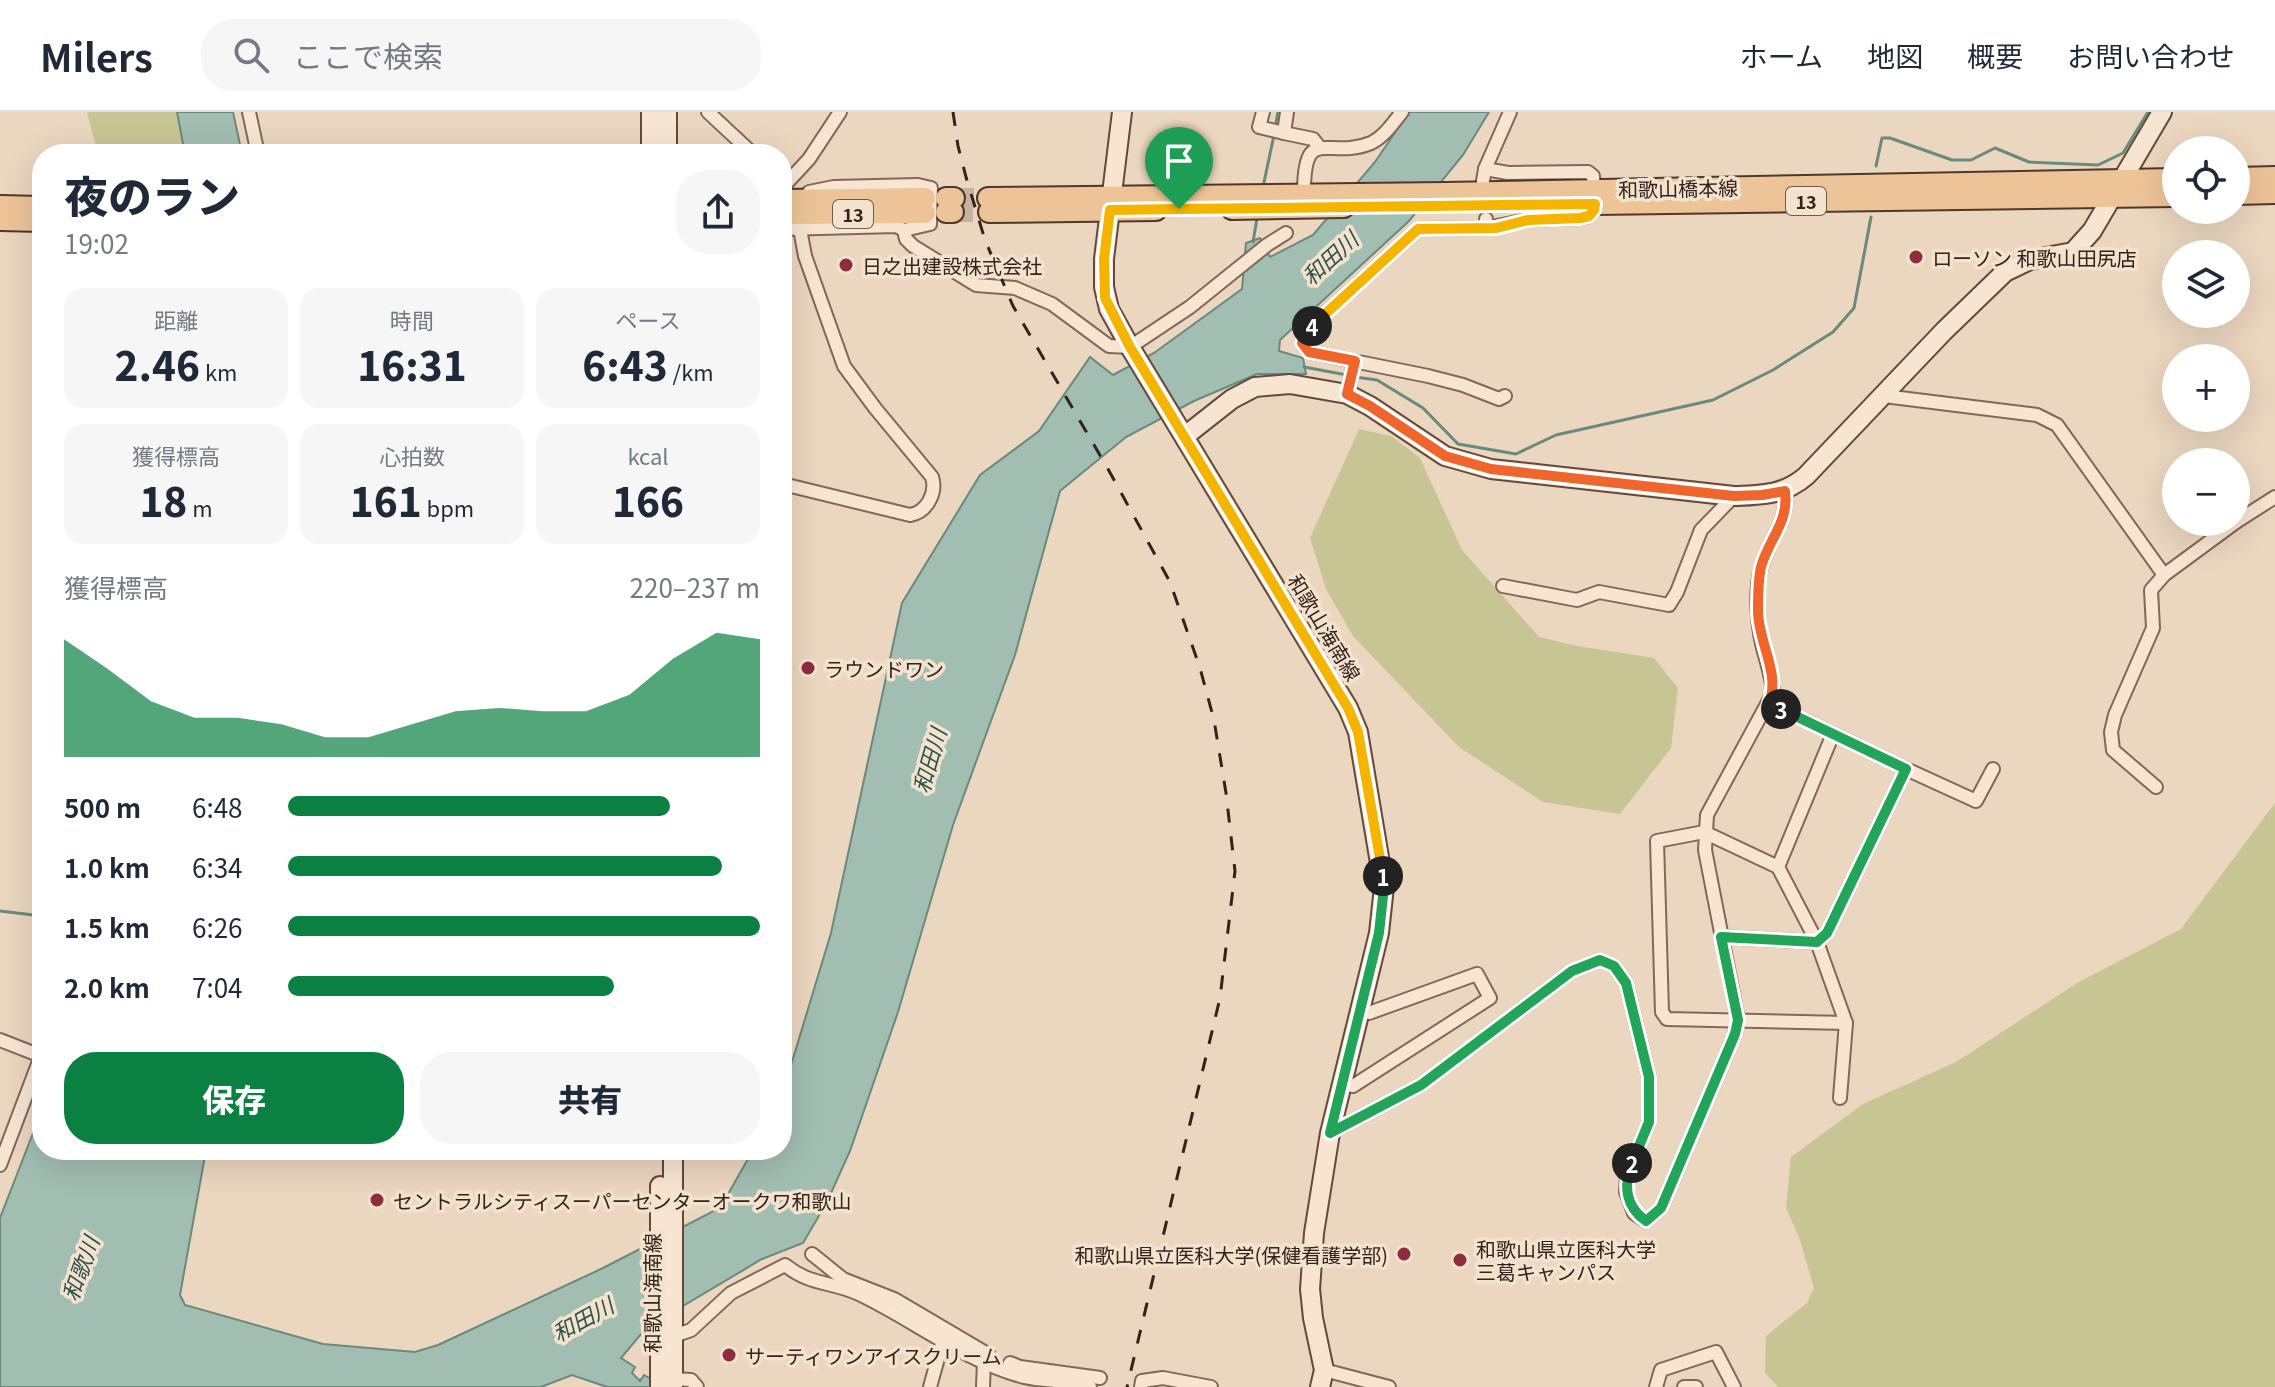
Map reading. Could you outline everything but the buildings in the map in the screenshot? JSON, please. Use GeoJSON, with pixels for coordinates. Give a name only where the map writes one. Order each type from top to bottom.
{"type":"FeatureCollection","features":[{"type":"Feature","properties":{"kind":"main road"},"geometry":{"type":"LineString","coordinates":[[651,112],[651,144]]}},
{"type":"Feature","properties":{"kind":"main road"},"geometry":{"type":"LineString","coordinates":[[667,112],[667,144]]}},
{"type":"Feature","properties":{"kind":"main road","name":"和歌山海南線"},"geometry":{"type":"LineString","coordinates":[[1122,112],[1104,259],[1105,298],[1132,350],[1348,708],[1358,732],[1384,887],[1379,933],[1330,1133],[1314,1233],[1310,1289],[1322,1378]]}},
{"type":"Feature","properties":{"kind":"main road"},"geometry":{"type":"LineString","coordinates":[[1180,429],[1255,387],[1290,384],[1348,389],[1445,456],[1491,469],[1734,496],[1785,491],[1806,476],[1944,331],[2005,272],[2030,260],[2073,252],[2092,231],[2162,112]]}},
{"type":"Feature","properties":{"kind":"main road"},"geometry":{"type":"LineString","coordinates":[[2250,178],[2275,177]]}},
{"type":"Feature","properties":{"kind":"main road","name":"和歌山橋本線"},"geometry":{"type":"LineString","coordinates":[[2118,189],[2162,181]]}},
{"type":"Feature","properties":{"kind":"main road","name":"和歌山橋本線"},"geometry":{"type":"LineString","coordinates":[[988,205],[2118,189],[2162,194]]}},
{"type":"Feature","properties":{"kind":"main road","name":"13"},"geometry":{"type":"LineString","coordinates":[[792,192],[925,206],[792,226]]}},
{"type":"Feature","properties":{"kind":"main road"},"geometry":{"type":"LineString","coordinates":[[2250,194],[2275,193]]}},
{"type":"Feature","properties":{"kind":"main road"},"geometry":{"type":"LineString","coordinates":[[0,206],[32,207]]}},
{"type":"Feature","properties":{"kind":"main road"},"geometry":{"type":"LineString","coordinates":[[0,220],[32,221]]}},
{"type":"Feature","properties":{"kind":"main road","name":"和歌山海南線"},"geometry":{"type":"LineString","coordinates":[[661,1160],[666,1225],[668,1382]]}},
{"type":"Feature","properties":{"kind":"main road","name":"和歌山海南線"},"geometry":{"type":"LineString","coordinates":[[666,1225],[672,1160]]}},
{"type":"Feature","properties":{"kind":"street"},"geometry":{"type":"LineString","coordinates":[[249,112],[256,144]]}},
{"type":"Feature","properties":{"kind":"street"},"geometry":{"type":"LineString","coordinates":[[708,112],[742,144]]}},
{"type":"Feature","properties":{"kind":"street"},"geometry":{"type":"LineString","coordinates":[[792,180],[840,112]]}},
{"type":"Feature","properties":{"kind":"street"},"geometry":{"type":"LineString","coordinates":[[1263,112],[1259,127],[1313,139],[1320,148]]}},
{"type":"Feature","properties":{"kind":"street"},"geometry":{"type":"LineString","coordinates":[[1284,133],[1287,112]]}},
{"type":"Feature","properties":{"kind":"street"},"geometry":{"type":"LineString","coordinates":[[1310,201],[1304,164],[1310,153],[1320,148],[1357,147],[1370,143],[1380,138],[1402,112]]}},
{"type":"Feature","properties":{"kind":"street"},"geometry":{"type":"LineString","coordinates":[[1505,396],[1499,399],[1463,385],[1353,365],[1309,352],[1302,343],[1305,332],[1418,229],[1589,216],[1594,210],[1594,197],[1593,176],[1588,172],[1484,175],[1510,112]]}},
{"type":"Feature","properties":{"kind":"street"},"geometry":{"type":"LineString","coordinates":[[792,191],[918,185],[931,188],[930,224],[904,230],[896,226],[792,228]]}},
{"type":"Feature","properties":{"kind":"street"},"geometry":{"type":"LineString","coordinates":[[792,486],[910,515],[923,509],[934,485],[932,477],[844,366],[805,256],[800,229]]}},
{"type":"Feature","properties":{"kind":"street"},"geometry":{"type":"LineString","coordinates":[[904,230],[906,239],[913,246],[976,285],[1015,288],[1052,304],[1109,346],[1132,350],[1286,233]]}},
{"type":"Feature","properties":{"kind":"street"},"geometry":{"type":"LineString","coordinates":[[1348,389],[1353,365]]}},
{"type":"Feature","properties":{"kind":"street"},"geometry":{"type":"LineString","coordinates":[[1884,396],[2037,415],[2057,425],[2164,575]]}},
{"type":"Feature","properties":{"kind":"street"},"geometry":{"type":"LineString","coordinates":[[1330,1133],[1421,1085],[1572,971],[1600,960],[1614,966],[1626,983],[1649,1077],[1649,1122],[1627,1175],[1626,1192],[1634,1213],[1646,1221],[1661,1208],[1735,1034],[1738,1020],[1704,832],[1707,815],[1773,693],[1772,674],[1758,615],[1761,568],[1787,508],[1785,491]]}},
{"type":"Feature","properties":{"kind":"street"},"geometry":{"type":"LineString","coordinates":[[1503,586],[1577,600],[1599,592],[1669,605],[1701,530],[1734,496]]}},
{"type":"Feature","properties":{"kind":"street"},"geometry":{"type":"LineString","coordinates":[[2250,513],[2275,497]]}},
{"type":"Feature","properties":{"kind":"street"},"geometry":{"type":"LineString","coordinates":[[2156,787],[2113,750],[2111,732],[2115,715],[2153,628],[2151,590],[2164,575],[2217,536]]}},
{"type":"Feature","properties":{"kind":"street"},"geometry":{"type":"LineString","coordinates":[[1769,703],[1976,801],[1993,769]]}},
{"type":"Feature","properties":{"kind":"street"},"geometry":{"type":"LineString","coordinates":[[1778,867],[1833,734]]}},
{"type":"Feature","properties":{"kind":"street"},"geometry":{"type":"LineString","coordinates":[[1721,937],[1817,942],[1827,933],[1906,769]]}},
{"type":"Feature","properties":{"kind":"street"},"geometry":{"type":"LineString","coordinates":[[1840,1098],[1846,1023],[1817,942],[1778,867],[1704,832],[1657,841],[1662,1012],[1667,1019],[1846,1023]]}},
{"type":"Feature","properties":{"kind":"street"},"geometry":{"type":"LineString","coordinates":[[1342,1084],[1353,1086],[1490,998],[1477,974],[1369,1013],[1360,1011]]}},
{"type":"Feature","properties":{"kind":"street"},"geometry":{"type":"LineString","coordinates":[[0,1040],[32,1052]]}},
{"type":"Feature","properties":{"kind":"street"},"geometry":{"type":"LineString","coordinates":[[0,1165],[32,1080]]}},
{"type":"Feature","properties":{"kind":"street"},"geometry":{"type":"LineString","coordinates":[[812,1254],[843,1279],[894,1299],[981,1352],[1020,1367],[1095,1382]]}},
{"type":"Feature","properties":{"kind":"street"},"geometry":{"type":"LineString","coordinates":[[667,1333],[691,1330],[731,1293],[785,1265],[801,1278],[861,1295],[984,1361],[1024,1377],[1095,1382]]}},
{"type":"Feature","properties":{"kind":"street"},"geometry":{"type":"LineString","coordinates":[[930,1387],[943,1340]]}},
{"type":"Feature","properties":{"kind":"street"},"geometry":{"type":"LineString","coordinates":[[1660,1386],[1661,1370],[1716,1352],[1734,1387]]}},
{"type":"Feature","properties":{"kind":"street"},"geometry":{"type":"LineString","coordinates":[[983,1387],[984,1361]]}},
{"type":"Feature","properties":{"kind":"street"},"geometry":{"type":"LineString","coordinates":[[1141,1387],[1142,1381],[1163,1378],[1211,1387]]}},
{"type":"Feature","properties":{"kind":"street"},"geometry":{"type":"LineString","coordinates":[[1322,1378],[1389,1387]]}},
{"type":"Feature","properties":{"kind":"street"},"geometry":{"type":"LineString","coordinates":[[668,1382],[691,1380],[697,1387]]}},
{"type":"Feature","properties":{"kind":"street"},"geometry":{"type":"LineString","coordinates":[[1684,1387],[1696,1387]]}},
{"type":"Feature","properties":{"kind":"shaded area"},"geometry":{"type":"Polygon","coordinates":[[[87,112],[177,112],[183,144],[95,144],[87,112]]]}},
{"type":"Feature","properties":{"kind":"shaded area"},"geometry":{"type":"Polygon","coordinates":[[[1359,429],[1391,436],[1420,458],[1462,550],[1539,637],[1654,658],[1678,688],[1671,748],[1620,814],[1543,802],[1459,747],[1353,636],[1326,589],[1310,538],[1359,429]]]}},
{"type":"Feature","properties":{"kind":"shaded area"},"geometry":{"type":"Polygon","coordinates":[[[2275,803],[2275,1387],[1778,1387],[1765,1373],[1766,1336],[1807,1303],[1814,1288],[1799,1237],[1786,1208],[1791,1157],[1863,1104],[1956,1062],[2077,983],[2181,929],[2275,803]]]}},
{"type":"Feature","properties":{"kind":"water"},"geometry":{"type":"Polygon","coordinates":[[[177,112],[233,112],[240,144],[183,144],[177,112]]]}},
{"type":"Feature","properties":{"kind":"water"},"geometry":{"type":"Polygon","coordinates":[[[1409,112],[1489,112],[1463,155],[1409,221],[1280,340],[1279,351],[1303,358],[1306,374],[1257,374],[1194,401],[1126,437],[1060,491],[1015,655],[953,825],[898,1012],[850,1151],[827,1202],[803,1243],[762,1259],[646,1328],[621,1358],[635,1367],[632,1373],[640,1381],[644,1375],[665,1387],[607,1387],[572,1375],[541,1387],[0,1387],[0,1218],[32,1136],[32,1160],[204,1160],[180,1295],[185,1305],[323,1344],[415,1352],[438,1345],[603,1268],[712,1212],[727,1196],[747,1160],[792,1160],[792,1062],[831,933],[902,603],[980,475],[1039,431],[1090,357],[1113,375],[1154,353],[1242,289],[1246,243],[1260,238],[1270,257],[1313,235],[1375,162],[1409,112]]]}},
{"type":"Feature","properties":{"kind":"waterway"},"geometry":{"type":"LineString","coordinates":[[1275,128],[1278,112]]}},
{"type":"Feature","properties":{"kind":"waterway"},"geometry":{"type":"LineString","coordinates":[[1876,166],[1882,138],[1952,160],[1971,160],[1995,148],[2029,162],[2098,165],[2123,153],[2148,112]]}},
{"type":"Feature","properties":{"kind":"waterway"},"geometry":{"type":"LineString","coordinates":[[1263,187],[1274,135]]}},
{"type":"Feature","properties":{"kind":"waterway"},"geometry":{"type":"LineString","coordinates":[[1355,377],[1377,380],[1423,408],[1458,444],[1516,454],[1556,435],[1713,400],[1773,370],[1833,332],[1854,308],[1871,217]]}},
{"type":"Feature","properties":{"kind":"waterway"},"geometry":{"type":"LineString","coordinates":[[1253,242],[1257,218]]}},
{"type":"Feature","properties":{"kind":"waterway"},"geometry":{"type":"LineString","coordinates":[[1304,367],[1347,375]]}},
{"type":"Feature","properties":{"kind":"waterway"},"geometry":{"type":"LineString","coordinates":[[0,911],[32,915]]}},
{"type":"Feature","properties":{"kind":"tunnel"},"geometry":{"type":"LineString","coordinates":[[1483,186],[1486,219]]}},
{"type":"Feature","properties":{"kind":"tunnel"},"geometry":{"type":"LineString","coordinates":[[954,198],[988,198]]}},
{"type":"Feature","properties":{"kind":"tunnel"},"geometry":{"type":"LineString","coordinates":[[953,212],[989,212]]}},
{"type":"Feature","properties":{"kind":"railway"},"geometry":{"type":"LineString","coordinates":[[953,112],[958,146],[985,240],[1013,306],[1170,582],[1200,668],[1214,720],[1226,793],[1235,871],[1220,998],[1127,1387]]}},
{"type":"Feature","properties":{"kind":"place","name":"ローソン 和歌山田尻店"},"geometry":{"type":"Point","coordinates":[1916,257]}},
{"type":"Feature","properties":{"kind":"place","name":"日之出建設株式会社"},"geometry":{"type":"Point","coordinates":[846,265]}},
{"type":"Feature","properties":{"kind":"place","name":"ラウンドワン"},"geometry":{"type":"Point","coordinates":[808,668]}},
{"type":"Feature","properties":{"kind":"place","name":"セントラルシティスーパーセンターオークワ和歌山"},"geometry":{"type":"Point","coordinates":[377,1200]}},
{"type":"Feature","properties":{"kind":"place","name":"和歌山県立医科大学(保健看護学部)"},"geometry":{"type":"Point","coordinates":[1404,1254]}},
{"type":"Feature","properties":{"kind":"place","name":"和歌山県立医科大学 三葛キャンパス"},"geometry":{"type":"Point","coordinates":[1460,1260]}},
{"type":"Feature","properties":{"kind":"place","name":"サーティワンアイスクリーム"},"geometry":{"type":"Point","coordinates":[729,1355]}},
{"type":"Feature","properties":{"kind":"route"},"geometry":{"type":"LineString","coordinates":[[1595,204],[1589,216],[1580,218],[1528,220],[1496,228],[1418,229],[1305,332],[1302,343],[1309,352],[1355,361],[1347,394],[1445,456],[1491,469],[1734,496],[1785,491],[1787,508],[1761,568],[1758,615],[1772,674],[1773,693],[1769,703],[1906,769],[1827,933],[1817,942],[1721,937],[1738,1020],[1735,1034],[1661,1208],[1646,1221],[1634,1213],[1626,1192],[1627,1175],[1649,1122],[1649,1077],[1626,983],[1614,966],[1600,960],[1572,971],[1421,1085],[1330,1133],[1379,933],[1384,887],[1379,853],[1358,732],[1348,708],[1130,347],[1105,298],[1104,259],[1110,210],[1179,209],[1595,204]]}},
{"type":"Feature","properties":{"kind":"water label","name":"和田川"},"geometry":{"type":"Point","coordinates":[1329,257]}},
{"type":"Feature","properties":{"kind":"water label","name":"和田川"},"geometry":{"type":"Point","coordinates":[928,760]}},
{"type":"Feature","properties":{"kind":"water label","name":"和歌川"},"geometry":{"type":"Point","coordinates":[79,1268]}},
{"type":"Feature","properties":{"kind":"water label","name":"和田川"},"geometry":{"type":"Point","coordinates":[582,1318]}}]}
